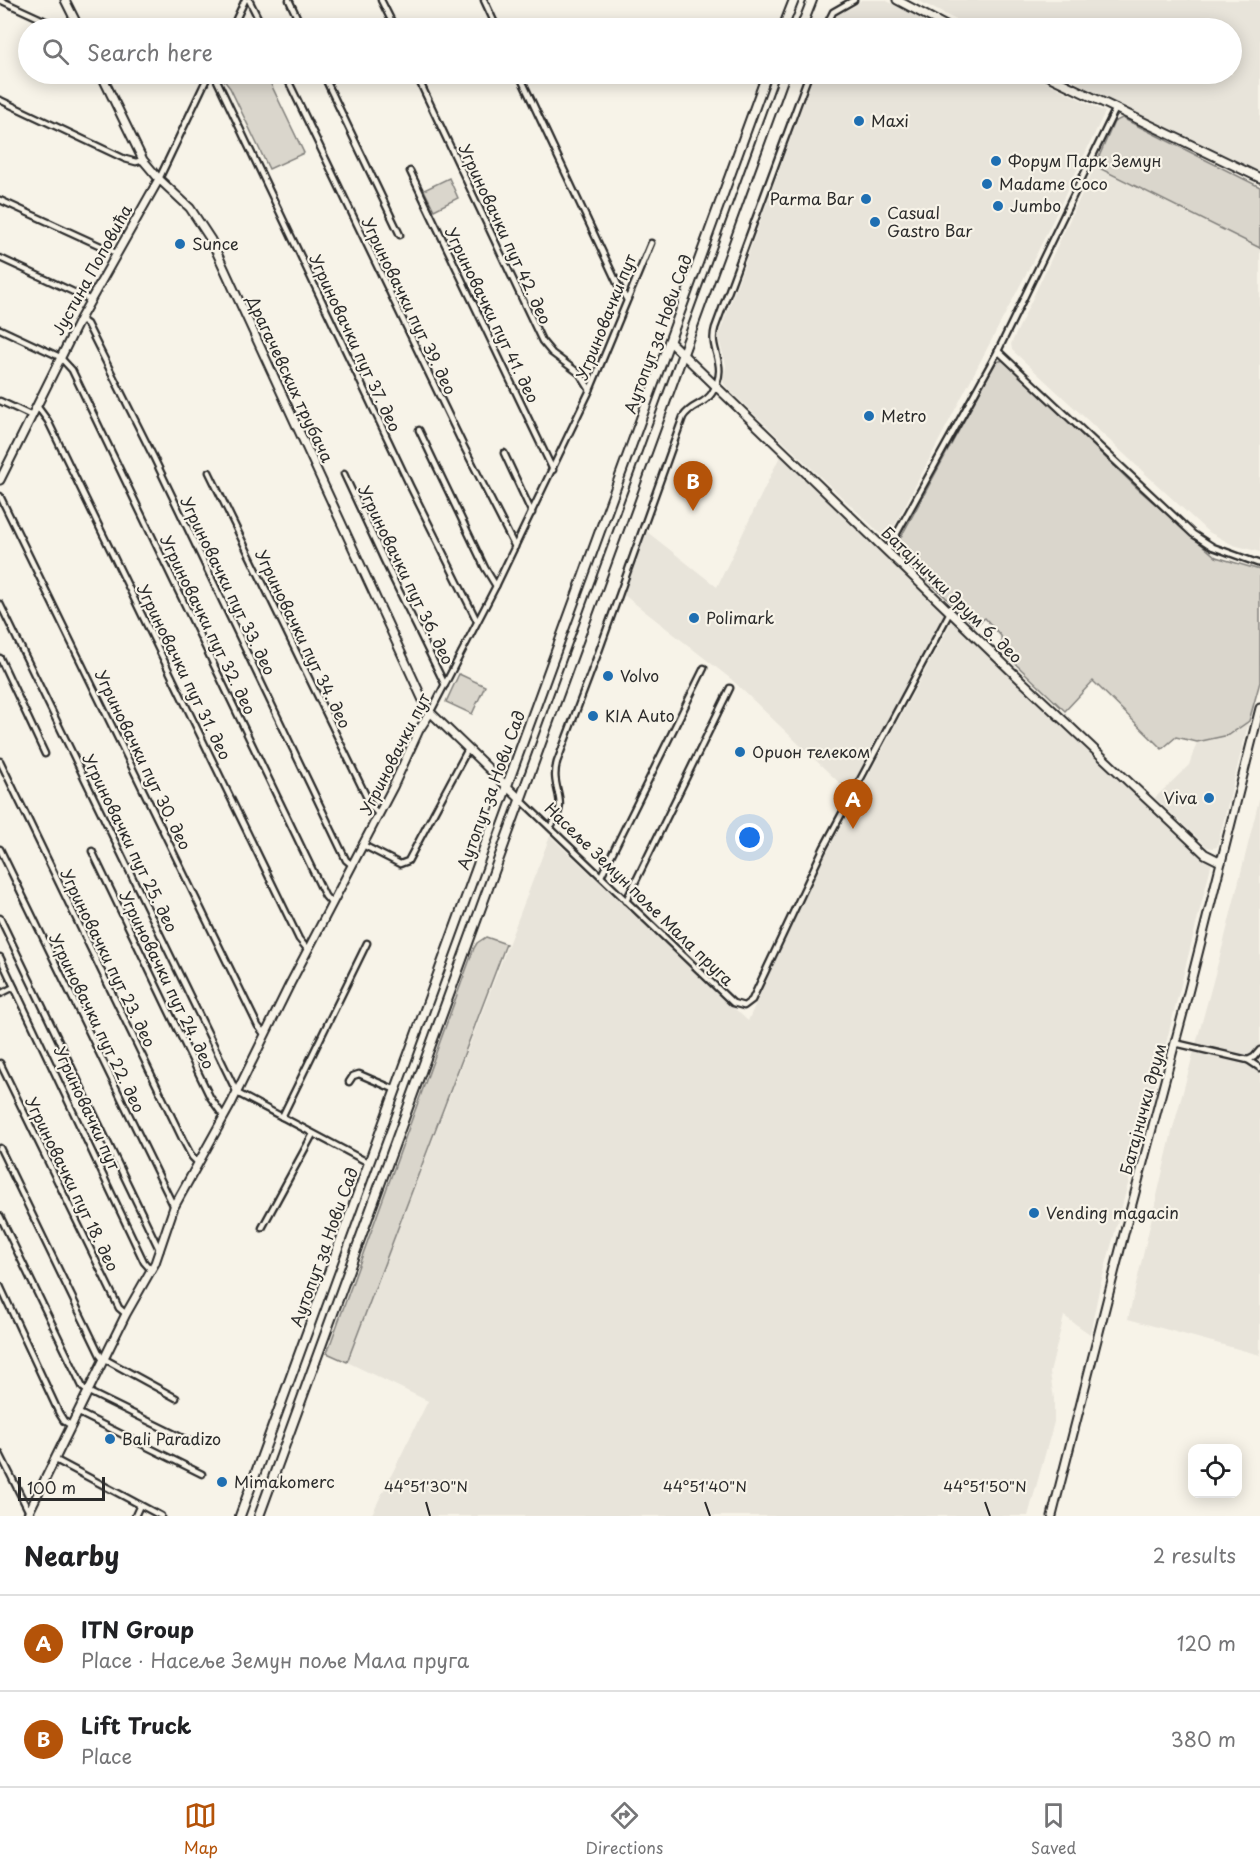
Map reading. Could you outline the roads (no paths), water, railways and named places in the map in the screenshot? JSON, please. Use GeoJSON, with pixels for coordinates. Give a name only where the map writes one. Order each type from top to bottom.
{"type":"FeatureCollection","features":[{"type":"Feature","properties":{"kind":"main road"},"geometry":{"type":"LineString","coordinates":[[787,18],[794,0]]}},
{"type":"Feature","properties":{"kind":"main road"},"geometry":{"type":"LineString","coordinates":[[805,18],[812,0]]}},
{"type":"Feature","properties":{"kind":"main road","name":"Аутопут за Нови Сад"},"geometry":{"type":"LineString","coordinates":[[240,1516],[763,84]]}},
{"type":"Feature","properties":{"kind":"main road","name":"Аутопут за Нови Сад"},"geometry":{"type":"LineString","coordinates":[[259,1516],[781,84]]}},
{"type":"Feature","properties":{"kind":"street"},"geometry":{"type":"LineString","coordinates":[[0,0],[39,18]]}},
{"type":"Feature","properties":{"kind":"street"},"geometry":{"type":"LineString","coordinates":[[65,0],[74,18]]}},
{"type":"Feature","properties":{"kind":"street"},"geometry":{"type":"LineString","coordinates":[[237,18],[247,0]]}},
{"type":"Feature","properties":{"kind":"street"},"geometry":{"type":"LineString","coordinates":[[247,0],[257,18]]}},
{"type":"Feature","properties":{"kind":"street"},"geometry":{"type":"LineString","coordinates":[[289,0],[297,18]]}},
{"type":"Feature","properties":{"kind":"street"},"geometry":{"type":"LineString","coordinates":[[381,0],[390,18]]}},
{"type":"Feature","properties":{"kind":"street"},"geometry":{"type":"LineString","coordinates":[[484,0],[492,18]]}},
{"type":"Feature","properties":{"kind":"street"},"geometry":{"type":"LineString","coordinates":[[830,18],[833,12],[854,0]]}},
{"type":"Feature","properties":{"kind":"street"},"geometry":{"type":"LineString","coordinates":[[897,0],[931,18]]}},
{"type":"Feature","properties":{"kind":"street","name":"Драгачевских трубача"},"geometry":{"type":"LineString","coordinates":[[106,84],[143,160],[159,179],[190,208],[211,240],[430,713]]}},
{"type":"Feature","properties":{"kind":"street","name":"Јустина Поповића"},"geometry":{"type":"LineString","coordinates":[[0,480],[80,319],[159,179],[204,84]]}},
{"type":"Feature","properties":{"kind":"street","name":"Угриновачки пут 37. део"},"geometry":{"type":"LineString","coordinates":[[219,84],[410,486],[477,621]]}},
{"type":"Feature","properties":{"kind":"street","name":"Угриновачки пут 39. део"},"geometry":{"type":"LineString","coordinates":[[290,84],[514,547]]}},
{"type":"Feature","properties":{"kind":"street"},"geometry":{"type":"LineString","coordinates":[[328,84],[400,235]]}},
{"type":"Feature","properties":{"kind":"street","name":"Угриновачки пут 42. део"},"geometry":{"type":"LineString","coordinates":[[421,84],[542,341],[552,353],[579,374],[590,390]]}},
{"type":"Feature","properties":{"kind":"street"},"geometry":{"type":"LineString","coordinates":[[524,84],[627,300]]}},
{"type":"Feature","properties":{"kind":"street"},"geometry":{"type":"LineString","coordinates":[[550,827],[561,808],[561,800],[554,778],[557,762],[683,417],[690,407],[710,396],[715,385],[720,365],[714,339],[715,328],[805,84]]}},
{"type":"Feature","properties":{"kind":"street"},"geometry":{"type":"LineString","coordinates":[[1065,84],[1260,178]]}},
{"type":"Feature","properties":{"kind":"street"},"geometry":{"type":"LineString","coordinates":[[0,100],[125,159],[136,162],[143,160]]}},
{"type":"Feature","properties":{"kind":"street"},"geometry":{"type":"LineString","coordinates":[[887,551],[998,351],[1116,108]]}},
{"type":"Feature","properties":{"kind":"street","name":"Угриновачки пут 41. део"},"geometry":{"type":"LineString","coordinates":[[410,171],[553,470]]}},
{"type":"Feature","properties":{"kind":"street"},"geometry":{"type":"LineString","coordinates":[[0,200],[116,254]]}},
{"type":"Feature","properties":{"kind":"street","name":"Угриновачки пут"},"geometry":{"type":"LineString","coordinates":[[28,1514],[126,1314],[151,1270],[160,1251],[174,1207],[237,1093],[308,950],[379,815],[419,730],[445,685],[532,513],[590,390],[651,243]]}},
{"type":"Feature","properties":{"kind":"street"},"geometry":{"type":"LineString","coordinates":[[0,258],[91,300]]}},
{"type":"Feature","properties":{"kind":"street","name":"Угриновачки пут 33. део"},"geometry":{"type":"LineString","coordinates":[[80,319],[87,324],[346,860],[352,865]]}},
{"type":"Feature","properties":{"kind":"street"},"geometry":{"type":"LineString","coordinates":[[0,330],[60,357]]}},
{"type":"Feature","properties":{"kind":"street","name":"Батајнички друм 6. део"},"geometry":{"type":"LineString","coordinates":[[669,341],[1205,854],[1221,862]]}},
{"type":"Feature","properties":{"kind":"street"},"geometry":{"type":"LineString","coordinates":[[998,351],[1193,534],[1213,547],[1260,564]]}},
{"type":"Feature","properties":{"kind":"street","name":"Угриновачки пут 32. део"},"geometry":{"type":"LineString","coordinates":[[60,357],[68,364],[75,377],[325,896],[332,904]]}},
{"type":"Feature","properties":{"kind":"street"},"geometry":{"type":"LineString","coordinates":[[0,401],[32,416]]}},
{"type":"Feature","properties":{"kind":"street","name":"Угриновачки пут 31. део"},"geometry":{"type":"LineString","coordinates":[[37,406],[48,421],[299,939],[308,950]]}},
{"type":"Feature","properties":{"kind":"street"},"geometry":{"type":"LineString","coordinates":[[419,430],[485,568],[496,586]]}},
{"type":"Feature","properties":{"kind":"street"},"geometry":{"type":"LineString","coordinates":[[504,453],[532,513]]}},
{"type":"Feature","properties":{"kind":"street","name":"Угриновачки пут 34. део"},"geometry":{"type":"LineString","coordinates":[[209,472],[371,806],[379,815]]}},
{"type":"Feature","properties":{"kind":"street","name":"Угриновачки пут 36. део"},"geometry":{"type":"LineString","coordinates":[[344,474],[445,685]]}},
{"type":"Feature","properties":{"kind":"street","name":"Угриновачки пут 30. део"},"geometry":{"type":"LineString","coordinates":[[0,496],[258,1026],[265,1035]]}},
{"type":"Feature","properties":{"kind":"street","name":"Угриновачки пут 25. део"},"geometry":{"type":"LineString","coordinates":[[0,604],[237,1093]]}},
{"type":"Feature","properties":{"kind":"street","name":"Насеље Земун поље Мала пруга"},"geometry":{"type":"LineString","coordinates":[[430,713],[733,1003],[741,1006],[748,1005],[824,847],[950,612]]}},
{"type":"Feature","properties":{"kind":"street"},"geometry":{"type":"LineString","coordinates":[[0,658],[45,754]]}},
{"type":"Feature","properties":{"kind":"street"},"geometry":{"type":"LineString","coordinates":[[601,876],[704,668]]}},
{"type":"Feature","properties":{"kind":"street"},"geometry":{"type":"LineString","coordinates":[[626,900],[730,688]]}},
{"type":"Feature","properties":{"kind":"street","name":"Батајнички друм"},"geometry":{"type":"LineString","coordinates":[[1052,1516],[1260,708]]}},
{"type":"Feature","properties":{"kind":"street"},"geometry":{"type":"LineString","coordinates":[[363,845],[400,864],[408,861],[468,749]]}},
{"type":"Feature","properties":{"kind":"street","name":"Угриновачки пут 23. део"},"geometry":{"type":"LineString","coordinates":[[0,761],[183,1140],[198,1163]]}},
{"type":"Feature","properties":{"kind":"street","name":"Угриновачки пут 22. део"},"geometry":{"type":"LineString","coordinates":[[0,849],[174,1207]]}},
{"type":"Feature","properties":{"kind":"street","name":"Угриновачки пут 24. део"},"geometry":{"type":"LineString","coordinates":[[92,851],[210,1096],[224,1117]]}},
{"type":"Feature","properties":{"kind":"street"},"geometry":{"type":"LineString","coordinates":[[0,918],[160,1251]]}},
{"type":"Feature","properties":{"kind":"street"},"geometry":{"type":"LineString","coordinates":[[282,1117],[367,943]]}},
{"type":"Feature","properties":{"kind":"street","name":"Угриновачки пут"},"geometry":{"type":"LineString","coordinates":[[0,957],[144,1262],[151,1270]]}},
{"type":"Feature","properties":{"kind":"street"},"geometry":{"type":"LineString","coordinates":[[0,994],[14,987]]}},
{"type":"Feature","properties":{"kind":"street"},"geometry":{"type":"LineString","coordinates":[[1175,1043],[1248,1060],[1260,1068]]}},
{"type":"Feature","properties":{"kind":"street"},"geometry":{"type":"LineString","coordinates":[[1248,1060],[1260,1050]]}},
{"type":"Feature","properties":{"kind":"street","name":"Угриновачки пут 18. део"},"geometry":{"type":"LineString","coordinates":[[0,1063],[119,1308],[126,1314]]}},
{"type":"Feature","properties":{"kind":"street"},"geometry":{"type":"LineString","coordinates":[[349,1082],[353,1076],[359,1074],[396,1090]]}},
{"type":"Feature","properties":{"kind":"street"},"geometry":{"type":"LineString","coordinates":[[237,1093],[369,1163]]}},
{"type":"Feature","properties":{"kind":"street"},"geometry":{"type":"LineString","coordinates":[[262,1227],[313,1134]]}},
{"type":"Feature","properties":{"kind":"street"},"geometry":{"type":"LineString","coordinates":[[0,1148],[103,1360],[176,1398]]}},
{"type":"Feature","properties":{"kind":"street"},"geometry":{"type":"LineString","coordinates":[[0,1216],[83,1388],[191,1442]]}},
{"type":"Feature","properties":{"kind":"street"},"geometry":{"type":"LineString","coordinates":[[0,1287],[62,1417],[72,1426]]}},
{"type":"Feature","properties":{"kind":"street"},"geometry":{"type":"LineString","coordinates":[[79,1413],[202,1474]]}},
{"type":"Feature","properties":{"kind":"street"},"geometry":{"type":"LineString","coordinates":[[0,1454],[28,1514]]}},
{"type":"Feature","properties":{"kind":"street"},"geometry":{"type":"LineString","coordinates":[[54,1459],[162,1516]]}},
{"type":"Feature","properties":{"kind":"street"},"geometry":{"type":"LineString","coordinates":[[135,1516],[140,1505]]}},
{"type":"Feature","properties":{"kind":"place","name":"Maxi"},"geometry":{"type":"Point","coordinates":[859,121]}},
{"type":"Feature","properties":{"kind":"place","name":"Форум Парк Земун"},"geometry":{"type":"Point","coordinates":[996,161]}},
{"type":"Feature","properties":{"kind":"place","name":"Madame Coco"},"geometry":{"type":"Point","coordinates":[987,184]}},
{"type":"Feature","properties":{"kind":"place","name":"Parma Bar"},"geometry":{"type":"Point","coordinates":[866,199]}},
{"type":"Feature","properties":{"kind":"place","name":"Jumbo"},"geometry":{"type":"Point","coordinates":[998,206]}},
{"type":"Feature","properties":{"kind":"place","name":"Casual Gastro Bar"},"geometry":{"type":"Point","coordinates":[875,222]}},
{"type":"Feature","properties":{"kind":"place","name":"Sunce"},"geometry":{"type":"Point","coordinates":[180,244]}},
{"type":"Feature","properties":{"kind":"place","name":"Metro"},"geometry":{"type":"Point","coordinates":[869,416]}},
{"type":"Feature","properties":{"kind":"place","name":"Lift Truck"},"geometry":{"type":"Point","coordinates":[693,511]}},
{"type":"Feature","properties":{"kind":"place","name":"Polimark"},"geometry":{"type":"Point","coordinates":[694,618]}},
{"type":"Feature","properties":{"kind":"place","name":"Volvo"},"geometry":{"type":"Point","coordinates":[608,676]}},
{"type":"Feature","properties":{"kind":"place","name":"KIA Auto"},"geometry":{"type":"Point","coordinates":[593,716]}},
{"type":"Feature","properties":{"kind":"place","name":"Орион телеком"},"geometry":{"type":"Point","coordinates":[740,752]}},
{"type":"Feature","properties":{"kind":"place","name":"Viva"},"geometry":{"type":"Point","coordinates":[1209,798]}},
{"type":"Feature","properties":{"kind":"place","name":"ITN Group"},"geometry":{"type":"Point","coordinates":[853,829]}},
{"type":"Feature","properties":{"kind":"place","name":"Vending magacin"},"geometry":{"type":"Point","coordinates":[1034,1213]}},
{"type":"Feature","properties":{"kind":"place","name":"Bali Paradizo"},"geometry":{"type":"Point","coordinates":[110,1439]}},
{"type":"Feature","properties":{"kind":"place","name":"Mimakomerc"},"geometry":{"type":"Point","coordinates":[222,1482]}}]}
